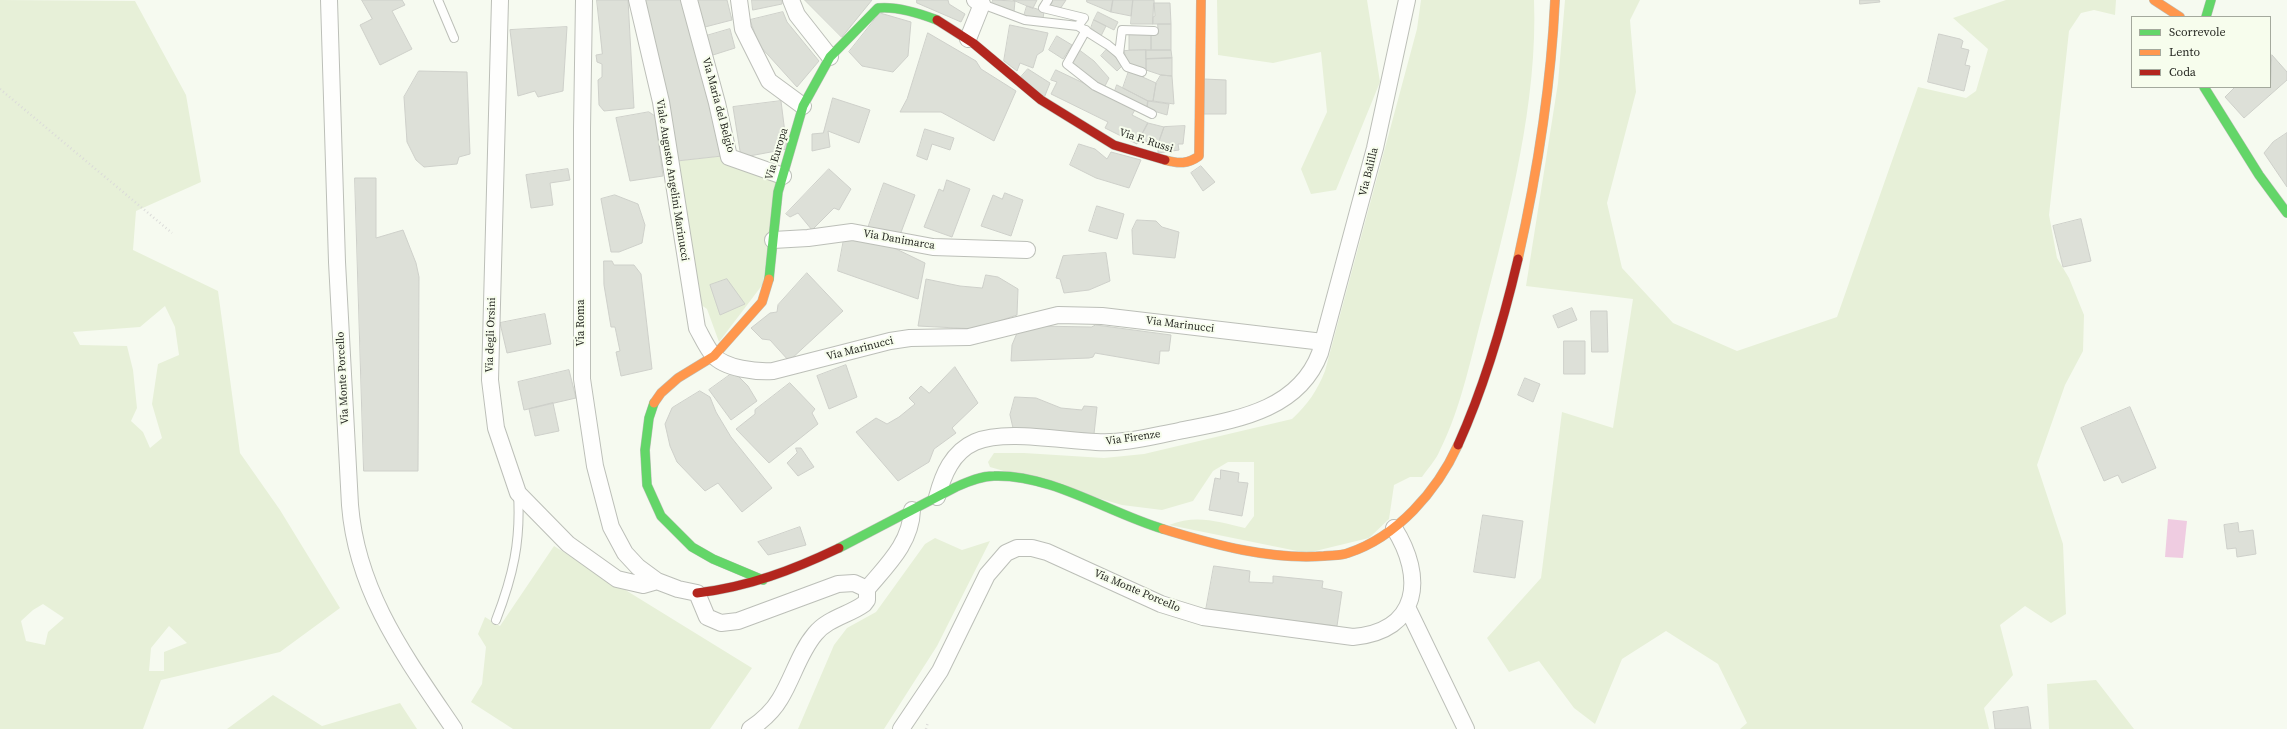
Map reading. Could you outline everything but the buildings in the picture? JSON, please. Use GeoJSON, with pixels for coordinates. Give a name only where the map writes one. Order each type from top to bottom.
{"type":"FeatureCollection","features":[{"type":"Feature","properties":{"kind":"street","name":"Via Monte Porcello"},"geometry":{"type":"LineString","coordinates":[[329,0],[337,262],[350,505],[354,541],[362,570],[379,612],[454,729]]}},
{"type":"Feature","properties":{"kind":"street","name":"Via degli Orsini"},"geometry":{"type":"LineString","coordinates":[[500,0],[490,380],[496,428],[518,493],[568,544],[617,579],[643,585],[657,581]]}},
{"type":"Feature","properties":{"kind":"street","name":"Via Roma"},"geometry":{"type":"LineString","coordinates":[[584,0],[582,129],[582,379],[595,466],[614,536],[631,560],[657,581],[678,590],[697,593]]}},
{"type":"Feature","properties":{"kind":"street","name":"Viale Augusto Angelini Marinucci"},"geometry":{"type":"LineString","coordinates":[[637,0],[660,102],[697,328],[714,356]]}},
{"type":"Feature","properties":{"kind":"street","name":"Via Maria del Belgio"},"geometry":{"type":"LineString","coordinates":[[689,0],[717,103],[729,157],[783,176]]}},
{"type":"Feature","properties":{"kind":"street"},"geometry":{"type":"LineString","coordinates":[[739,0],[743,29],[770,81],[803,106]]}},
{"type":"Feature","properties":{"kind":"street"},"geometry":{"type":"LineString","coordinates":[[791,0],[797,15],[830,57]]}},
{"type":"Feature","properties":{"kind":"street"},"geometry":{"type":"LineString","coordinates":[[907,0],[919,13]]}},
{"type":"Feature","properties":{"kind":"street","name":"Via F. Russi"},"geometry":{"type":"LineString","coordinates":[[919,13],[943,22],[968,39],[1040,100],[1114,145],[1178,164],[1191,162],[1199,156],[1201,0]]}},
{"type":"Feature","properties":{"kind":"street","name":"Via Balilla"},"geometry":{"type":"LineString","coordinates":[[1323,342],[1375,148],[1407,0]]}},
{"type":"Feature","properties":{"kind":"street"},"geometry":{"type":"LineString","coordinates":[[867,589],[854,583],[838,584],[727,623],[715,622],[707,617],[697,593],[730,590],[763,580],[814,558],[937,497],[985,477],[1019,478],[1038,483],[1165,530],[1220,543],[1308,558],[1334,557],[1350,552],[1367,545],[1394,528],[1431,491],[1448,466],[1468,426],[1484,383],[1509,296],[1537,168],[1552,67],[1555,0]]}},
{"type":"Feature","properties":{"kind":"street"},"geometry":{"type":"LineString","coordinates":[[2154,0],[2178,16]]}},
{"type":"Feature","properties":{"kind":"street"},"geometry":{"type":"LineString","coordinates":[[968,39],[979,2]]}},
{"type":"Feature","properties":{"kind":"street","name":"Via Europa"},"geometry":{"type":"LineString","coordinates":[[714,356],[762,302],[768,287],[778,192],[803,106],[830,57],[878,8],[888,7],[919,13]]}},
{"type":"Feature","properties":{"kind":"street"},"geometry":{"type":"LineString","coordinates":[[2205,88],[2251,162],[2287,213]]}},
{"type":"Feature","properties":{"kind":"street","name":"Via Danimarca"},"geometry":{"type":"LineString","coordinates":[[773,240],[803,239],[852,232],[933,247],[1027,250]]}},
{"type":"Feature","properties":{"kind":"street","name":"Via Marinucci"},"geometry":{"type":"LineString","coordinates":[[714,356],[746,370],[773,371],[890,341],[910,338],[969,337],[1049,316],[1074,314],[1323,342]]}},
{"type":"Feature","properties":{"kind":"street","name":"Via Firenze"},"geometry":{"type":"LineString","coordinates":[[937,497],[949,464],[965,448],[981,440],[1011,437],[1117,442],[1233,420],[1255,414],[1284,399],[1298,388],[1317,363],[1323,342]]}},
{"type":"Feature","properties":{"kind":"street"},"geometry":{"type":"LineString","coordinates":[[714,356],[671,384],[661,393],[654,404],[646,439],[647,485],[661,516],[686,542],[713,559],[763,580]]}},
{"type":"Feature","properties":{"kind":"street"},"geometry":{"type":"LineString","coordinates":[[750,729],[767,716],[780,700],[801,657],[816,633],[834,619],[864,604],[867,600],[867,589],[903,543],[909,528],[912,510]]}},
{"type":"Feature","properties":{"kind":"street"},"geometry":{"type":"LineString","coordinates":[[1394,528],[1404,546],[1410,562],[1411,589],[1408,609],[1466,729]]}},
{"type":"Feature","properties":{"kind":"street","name":"Via Monte Porcello"},"geometry":{"type":"LineString","coordinates":[[901,729],[940,671],[987,575],[1006,553],[1017,548],[1032,548],[1047,552],[1169,607],[1223,621],[1353,637],[1375,634],[1390,628],[1400,620],[1408,609]]}},
{"type":"Feature","properties":{"kind":"lane"},"geometry":{"type":"LineString","coordinates":[[438,0],[454,38]]}},
{"type":"Feature","properties":{"kind":"lane"},"geometry":{"type":"LineString","coordinates":[[1048,0],[1043,8],[1084,18],[1078,26]]}},
{"type":"Feature","properties":{"kind":"lane"},"geometry":{"type":"LineString","coordinates":[[979,2],[1025,20],[1078,26],[1086,30],[1119,54],[1127,67],[1142,72]]}},
{"type":"Feature","properties":{"kind":"lane"},"geometry":{"type":"LineString","coordinates":[[1086,30],[1067,64],[1095,86],[1152,114]]}},
{"type":"Feature","properties":{"kind":"lane"},"geometry":{"type":"LineString","coordinates":[[1119,54],[1122,30],[1154,31]]}},
{"type":"Feature","properties":{"kind":"lane"},"geometry":{"type":"LineString","coordinates":[[496,620],[509,586],[518,547],[520,522],[518,493]]}},
{"type":"Feature","properties":{"kind":"path"},"geometry":{"type":"LineString","coordinates":[[0,89],[172,233]]}},
{"type":"Feature","properties":{"kind":"green space"},"geometry":{"type":"Polygon","coordinates":[[[0,0],[135,1],[186,95],[201,182],[136,211],[133,250],[218,291],[240,453],[280,510],[340,608],[280,652],[161,680],[143,729],[0,729],[0,0]],[[165,306],[140,327],[73,332],[80,345],[127,346],[133,370],[137,408],[131,421],[143,432],[150,448],[162,438],[152,404],[158,364],[179,355],[175,327],[165,306]],[[43,604],[33,610],[21,621],[26,641],[45,645],[48,632],[64,618],[43,604]],[[169,626],[151,648],[149,671],[164,671],[164,652],[187,643],[169,626]]]}},
{"type":"Feature","properties":{"kind":"green space"},"geometry":{"type":"Polygon","coordinates":[[[1217,0],[1367,0],[1380,82],[1336,190],[1311,194],[1301,169],[1327,112],[1321,52],[1273,63],[1218,55],[1217,0]]]}},
{"type":"Feature","properties":{"kind":"green space"},"geometry":{"type":"Polygon","coordinates":[[[1421,0],[1534,0],[1534,38],[1527,116],[1512,195],[1460,398],[1448,433],[1438,454],[1422,477],[1410,477],[1394,485],[1389,519],[1369,538],[1307,553],[1169,525],[1189,520],[1207,520],[1245,528],[1254,516],[1254,462],[1228,462],[1213,471],[1193,501],[1162,510],[1122,505],[990,467],[988,462],[994,453],[1024,453],[1104,458],[1144,454],[1292,419],[1303,408],[1312,397],[1325,371],[1417,29],[1421,0]]]}},
{"type":"Feature","properties":{"kind":"green space"},"geometry":{"type":"Polygon","coordinates":[[[1565,0],[1640,0],[1630,20],[1636,92],[1607,203],[1622,268],[1673,323],[1737,351],[1837,317],[1918,87],[1966,98],[1976,91],[1988,49],[1953,18],[2006,0],[2116,0],[2115,15],[2094,10],[2081,13],[2069,31],[2049,215],[2057,258],[2069,278],[2084,315],[2083,351],[2065,385],[2037,465],[2063,544],[2066,614],[2051,623],[2025,606],[2000,625],[2013,675],[1984,708],[1989,729],[1740,729],[1747,723],[1718,664],[1666,631],[1622,659],[1595,724],[1574,708],[1539,661],[1509,672],[1487,638],[1541,578],[1562,412],[1613,428],[1633,299],[1526,286],[1558,83],[1565,0]]]}},
{"type":"Feature","properties":{"kind":"green space"},"geometry":{"type":"Polygon","coordinates":[[[722,156],[777,178],[763,284],[719,342],[707,309],[697,302],[677,161],[722,156]]]}},
{"type":"Feature","properties":{"kind":"green space"},"geometry":{"type":"Polygon","coordinates":[[[935,538],[962,550],[990,541],[937,646],[884,729],[798,729],[834,645],[847,628],[876,612],[925,544],[935,538]]]}},
{"type":"Feature","properties":{"kind":"green space"},"geometry":{"type":"Polygon","coordinates":[[[554,546],[752,668],[710,729],[513,729],[471,702],[482,684],[486,647],[478,634],[485,617],[500,626],[554,546]]]}},
{"type":"Feature","properties":{"kind":"green space"},"geometry":{"type":"Polygon","coordinates":[[[2096,680],[2134,729],[2049,729],[2047,684],[2096,680]]]}},
{"type":"Feature","properties":{"kind":"green space"},"geometry":{"type":"Polygon","coordinates":[[[273,695],[322,726],[400,703],[417,729],[227,729],[273,695]]]}},
{"type":"Feature","properties":{"kind":"shaded area"},"geometry":{"type":"Polygon","coordinates":[[[2168,519],[2187,521],[2183,558],[2165,557],[2168,519]]]}},
{"type":"Feature","properties":{"kind":"traffic: fast"},"geometry":{"type":"LineString","coordinates":[[2206,16],[2211,0]]}},
{"type":"Feature","properties":{"kind":"traffic: fast"},"geometry":{"type":"LineString","coordinates":[[769,279],[778,192],[803,106],[830,57],[878,8],[901,9],[937,20]]}},
{"type":"Feature","properties":{"kind":"traffic: fast"},"geometry":{"type":"LineString","coordinates":[[2205,88],[2259,175],[2287,213]]}},
{"type":"Feature","properties":{"kind":"traffic: fast"},"geometry":{"type":"LineString","coordinates":[[654,403],[649,418],[645,450],[647,485],[661,516],[692,547],[713,559],[763,580]]}},
{"type":"Feature","properties":{"kind":"traffic: fast"},"geometry":{"type":"LineString","coordinates":[[839,548],[956,487],[975,479],[989,476],[1015,477],[1037,481],[1080,496],[1163,529]]}},
{"type":"Feature","properties":{"kind":"traffic: slow"},"geometry":{"type":"LineString","coordinates":[[1165,160],[1187,162],[1199,156],[1201,0]]}},
{"type":"Feature","properties":{"kind":"traffic: slow"},"geometry":{"type":"LineString","coordinates":[[1518,259],[1537,163],[1547,98],[1555,0]]}},
{"type":"Feature","properties":{"kind":"traffic: slow"},"geometry":{"type":"LineString","coordinates":[[2154,0],[2178,16]]}},
{"type":"Feature","properties":{"kind":"traffic: slow"},"geometry":{"type":"LineString","coordinates":[[654,403],[661,393],[678,378],[714,356],[762,302],[769,279]]}},
{"type":"Feature","properties":{"kind":"traffic: slow"},"geometry":{"type":"LineString","coordinates":[[1163,529],[1223,546],[1283,556],[1304,557],[1345,554],[1366,546],[1383,536],[1414,510],[1439,479],[1458,445]]}},
{"type":"Feature","properties":{"kind":"traffic: jam"},"geometry":{"type":"LineString","coordinates":[[937,20],[973,43],[1041,100],[1114,145],[1165,160]]}},
{"type":"Feature","properties":{"kind":"traffic: jam"},"geometry":{"type":"LineString","coordinates":[[1458,445],[1485,377],[1506,307],[1518,259]]}},
{"type":"Feature","properties":{"kind":"traffic: jam"},"geometry":{"type":"LineString","coordinates":[[697,593],[734,587],[752,582],[805,563],[839,548]]}}]}
